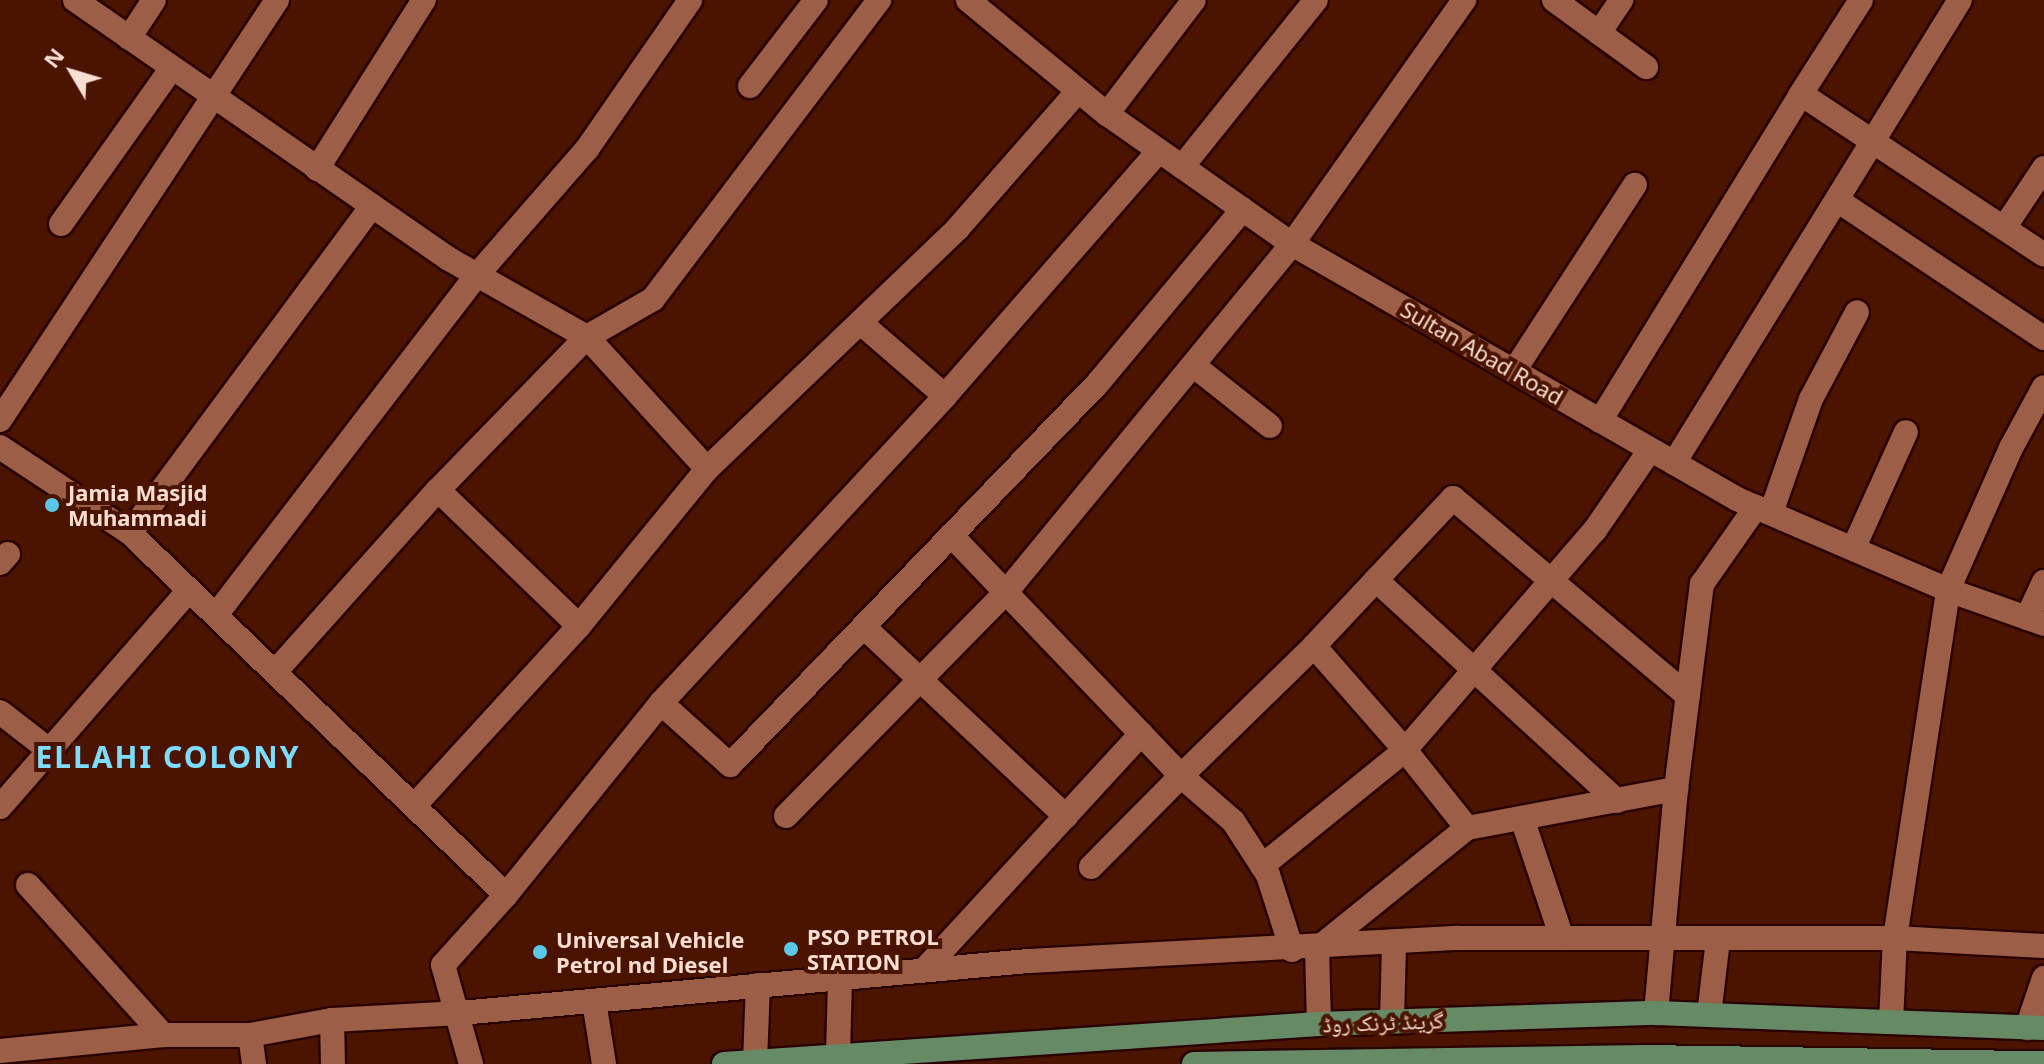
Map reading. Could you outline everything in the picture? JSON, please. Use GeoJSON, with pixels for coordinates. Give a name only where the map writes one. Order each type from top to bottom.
{"type":"FeatureCollection","features":[{"type":"Feature","properties":{"kind":"main road","name":"گرینڈ ٹرنک روڈ"},"geometry":{"type":"LineString","coordinates":[[724,1064],[1319,1024],[1656,1013],[2035,1028]]}},
{"type":"Feature","properties":{"kind":"main road"},"geometry":{"type":"LineString","coordinates":[[1397,1021],[1401,1059]]}},
{"type":"Feature","properties":{"kind":"main road"},"geometry":{"type":"LineString","coordinates":[[1194,1064],[1401,1059],[2044,1063]]}},
{"type":"Feature","properties":{"kind":"street"},"geometry":{"type":"LineString","coordinates":[[75,0],[372,206],[477,275],[587,337],[707,469]]}},
{"type":"Feature","properties":{"kind":"street"},"geometry":{"type":"LineString","coordinates":[[129,38],[154,0]]}},
{"type":"Feature","properties":{"kind":"street"},"geometry":{"type":"LineString","coordinates":[[0,420],[277,0]]}},
{"type":"Feature","properties":{"kind":"street"},"geometry":{"type":"LineString","coordinates":[[317,169],[424,0]]}},
{"type":"Feature","properties":{"kind":"street"},"geometry":{"type":"LineString","coordinates":[[216,615],[477,275],[587,149],[690,0]]}},
{"type":"Feature","properties":{"kind":"street"},"geometry":{"type":"LineString","coordinates":[[750,86],[816,0]]}},
{"type":"Feature","properties":{"kind":"street"},"geometry":{"type":"LineString","coordinates":[[275,672],[438,490],[587,337],[653,299],[879,0]]}},
{"type":"Feature","properties":{"kind":"street"},"geometry":{"type":"LineString","coordinates":[[1107,114],[1194,0]]}},
{"type":"Feature","properties":{"kind":"street"},"geometry":{"type":"LineString","coordinates":[[1182,167],[1316,0]]}},
{"type":"Feature","properties":{"kind":"street"},"geometry":{"type":"LineString","coordinates":[[786,816],[1007,591],[1292,244],[1464,0]]}},
{"type":"Feature","properties":{"kind":"street"},"geometry":{"type":"LineString","coordinates":[[1554,0],[1646,67]]}},
{"type":"Feature","properties":{"kind":"street"},"geometry":{"type":"LineString","coordinates":[[1599,33],[1621,0]]}},
{"type":"Feature","properties":{"kind":"street"},"geometry":{"type":"LineString","coordinates":[[1600,421],[1861,0]]}},
{"type":"Feature","properties":{"kind":"street"},"geometry":{"type":"LineString","coordinates":[[1674,463],[1960,0]]}},
{"type":"Feature","properties":{"kind":"street","name":"Sultan Abad Road"},"geometry":{"type":"LineString","coordinates":[[976,3],[1107,114],[1292,244],[1650,450],[1764,510],[1948,590],[2035,621]]}},
{"type":"Feature","properties":{"kind":"street"},"geometry":{"type":"LineString","coordinates":[[61,224],[172,68]]}},
{"type":"Feature","properties":{"kind":"street"},"geometry":{"type":"LineString","coordinates":[[415,805],[579,626],[707,469],[862,324],[958,228],[1078,91]]}},
{"type":"Feature","properties":{"kind":"street"},"geometry":{"type":"LineString","coordinates":[[1801,94],[2044,255]]}},
{"type":"Feature","properties":{"kind":"street"},"geometry":{"type":"LineString","coordinates":[[471,1064],[460,1013],[443,965],[506,895],[661,703],[945,396],[1159,151]]}},
{"type":"Feature","properties":{"kind":"street"},"geometry":{"type":"LineString","coordinates":[[2004,228],[2044,168]]}},
{"type":"Feature","properties":{"kind":"street"},"geometry":{"type":"LineString","coordinates":[[1514,371],[1635,185]]}},
{"type":"Feature","properties":{"kind":"street"},"geometry":{"type":"LineString","coordinates":[[1837,200],[2044,338]]}},
{"type":"Feature","properties":{"kind":"street"},"geometry":{"type":"LineString","coordinates":[[130,533],[372,206]]}},
{"type":"Feature","properties":{"kind":"street"},"geometry":{"type":"LineString","coordinates":[[661,703],[730,765],[1098,383],[1243,209]]}},
{"type":"Feature","properties":{"kind":"street"},"geometry":{"type":"LineString","coordinates":[[1656,1013],[1676,789],[1702,584],[1764,510],[1811,399],[1857,312]]}},
{"type":"Feature","properties":{"kind":"street"},"geometry":{"type":"LineString","coordinates":[[862,324],[945,396]]}},
{"type":"Feature","properties":{"kind":"street"},"geometry":{"type":"LineString","coordinates":[[1193,365],[1270,426]]}},
{"type":"Feature","properties":{"kind":"street"},"geometry":{"type":"LineString","coordinates":[[1891,1022],[1895,938],[1948,590],[2011,448],[2044,387]]}},
{"type":"Feature","properties":{"kind":"street"},"geometry":{"type":"LineString","coordinates":[[1854,547],[1906,432]]}},
{"type":"Feature","properties":{"kind":"street"},"geometry":{"type":"LineString","coordinates":[[0,447],[130,533],[506,895]]}},
{"type":"Feature","properties":{"kind":"street"},"geometry":{"type":"LineString","coordinates":[[1262,866],[1405,750],[1595,530],[1650,450]]}},
{"type":"Feature","properties":{"kind":"street"},"geometry":{"type":"LineString","coordinates":[[438,490],[579,626]]}},
{"type":"Feature","properties":{"kind":"street"},"geometry":{"type":"LineString","coordinates":[[1091,867],[1314,646],[1453,498],[1688,696]]}},
{"type":"Feature","properties":{"kind":"street"},"geometry":{"type":"LineString","coordinates":[[951,535],[1181,776],[1233,821],[1262,866],[1292,950]]}},
{"type":"Feature","properties":{"kind":"street"},"geometry":{"type":"LineString","coordinates":[[1376,580],[1617,801]]}},
{"type":"Feature","properties":{"kind":"street"},"geometry":{"type":"LineString","coordinates":[[2035,621],[2044,582]]}},
{"type":"Feature","properties":{"kind":"street"},"geometry":{"type":"LineString","coordinates":[[0,807],[189,590]]}},
{"type":"Feature","properties":{"kind":"street"},"geometry":{"type":"LineString","coordinates":[[864,627],[1066,817]]}},
{"type":"Feature","properties":{"kind":"street"},"geometry":{"type":"LineString","coordinates":[[1314,646],[1405,750],[1467,828]]}},
{"type":"Feature","properties":{"kind":"street"},"geometry":{"type":"LineString","coordinates":[[0,712],[49,750]]}},
{"type":"Feature","properties":{"kind":"street"},"geometry":{"type":"LineString","coordinates":[[924,970],[1141,734]]}},
{"type":"Feature","properties":{"kind":"street"},"geometry":{"type":"LineString","coordinates":[[1317,949],[1467,828],[1676,789]]}},
{"type":"Feature","properties":{"kind":"street"},"geometry":{"type":"LineString","coordinates":[[1522,818],[1562,938]]}},
{"type":"Feature","properties":{"kind":"street"},"geometry":{"type":"LineString","coordinates":[[28,885],[163,1035]]}},
{"type":"Feature","properties":{"kind":"street"},"geometry":{"type":"LineString","coordinates":[[0,1051],[163,1035],[250,1035],[332,1020],[460,1013],[924,970],[1394,943],[1562,938],[1895,938],[2044,946]]}},
{"type":"Feature","properties":{"kind":"street"},"geometry":{"type":"LineString","coordinates":[[1709,1015],[1718,939]]}},
{"type":"Feature","properties":{"kind":"street"},"geometry":{"type":"LineString","coordinates":[[1394,943],[1397,1021]]}},
{"type":"Feature","properties":{"kind":"street"},"geometry":{"type":"LineString","coordinates":[[1317,949],[1319,1024]]}},
{"type":"Feature","properties":{"kind":"street"},"geometry":{"type":"LineString","coordinates":[[838,1056],[840,977]]}},
{"type":"Feature","properties":{"kind":"street"},"geometry":{"type":"LineString","coordinates":[[2035,1028],[2044,978]]}},
{"type":"Feature","properties":{"kind":"street"},"geometry":{"type":"LineString","coordinates":[[755,1062],[758,985]]}},
{"type":"Feature","properties":{"kind":"street"},"geometry":{"type":"LineString","coordinates":[[594,1001],[604,1064]]}},
{"type":"Feature","properties":{"kind":"street"},"geometry":{"type":"LineString","coordinates":[[332,1020],[333,1064]]}},
{"type":"Feature","properties":{"kind":"street"},"geometry":{"type":"LineString","coordinates":[[250,1035],[254,1064]]}},
{"type":"Feature","properties":{"kind":"place","name":"Jamia Masjid Muhammadi"},"geometry":{"type":"Point","coordinates":[52,505]}},
{"type":"Feature","properties":{"kind":"place","name":"PSO PETROL STATION"},"geometry":{"type":"Point","coordinates":[791,949]}},
{"type":"Feature","properties":{"kind":"place","name":"Universal Vehicle Petrol nd Diesel"},"geometry":{"type":"Point","coordinates":[540,952]}},
{"type":"Feature","properties":{"kind":"district","name":"ELLAHI COLONY"},"geometry":{"type":"Point","coordinates":[168,757]}}]}
